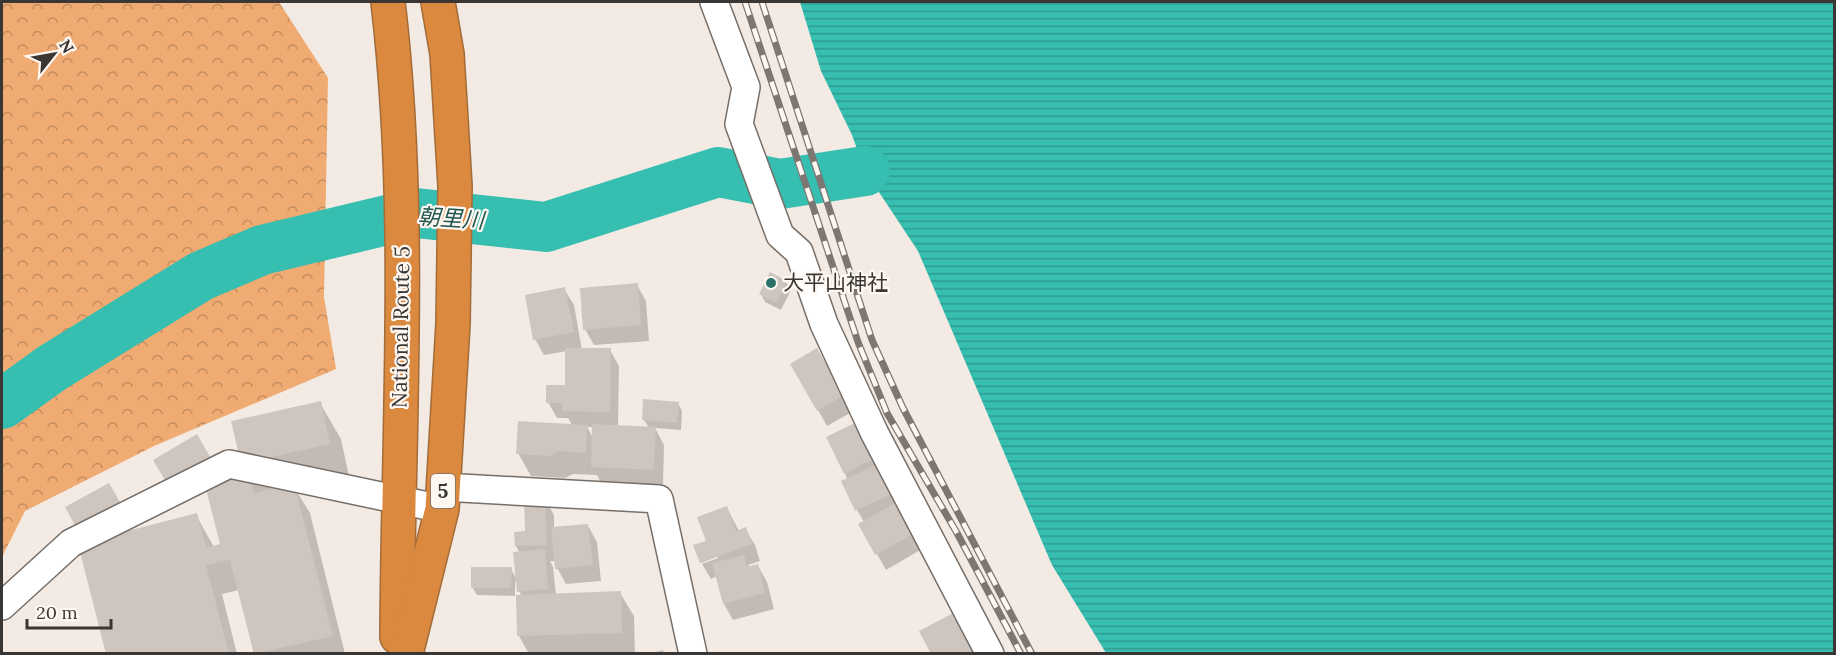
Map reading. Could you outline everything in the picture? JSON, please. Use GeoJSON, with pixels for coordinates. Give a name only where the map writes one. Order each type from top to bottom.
{"type":"FeatureCollection","features":[{"type":"Feature","properties":{"kind":"highway","name":"National Route 5"},"geometry":{"type":"LineString","coordinates":[[388,2],[395,59],[403,187],[397,654]]}},
{"type":"Feature","properties":{"kind":"highway","name":"5"},"geometry":{"type":"LineString","coordinates":[[406,654],[443,498],[453,324],[455,186],[447,54],[438,2]]}},
{"type":"Feature","properties":{"kind":"street"},"geometry":{"type":"LineString","coordinates":[[714,2],[746,87],[739,124],[780,235],[799,252],[824,324],[875,434],[990,654]]}},
{"type":"Feature","properties":{"kind":"street"},"geometry":{"type":"LineString","coordinates":[[2,606],[71,543],[229,464],[398,500],[443,498],[660,499],[693,654]]}},
{"type":"Feature","properties":{"kind":"green space"},"geometry":{"type":"Polygon","coordinates":[[[2,2],[279,2],[328,78],[324,297],[336,369],[154,446],[25,511],[2,557],[2,2]]]}},
{"type":"Feature","properties":{"kind":"water"},"geometry":{"type":"Polygon","coordinates":[[[800,2],[1834,2],[1834,653],[1106,653],[1052,565],[918,251],[865,171],[852,135],[821,71],[800,2]]]}},
{"type":"Feature","properties":{"kind":"building"},"geometry":{"type":"Polygon","coordinates":[[[770,272],[787,281],[776,303],[759,294],[770,272]]]}},
{"type":"Feature","properties":{"kind":"building"},"geometry":{"type":"Polygon","coordinates":[[[638,283],[641,325],[583,330],[580,288],[638,283]]]}},
{"type":"Feature","properties":{"kind":"building"},"geometry":{"type":"Polygon","coordinates":[[[565,287],[574,332],[533,340],[525,295],[565,287]]]}},
{"type":"Feature","properties":{"kind":"building"},"geometry":{"type":"Polygon","coordinates":[[[565,348],[611,348],[610,412],[562,411],[562,403],[546,403],[546,385],[565,385],[565,348]]]}},
{"type":"Feature","properties":{"kind":"building"},"geometry":{"type":"Polygon","coordinates":[[[817,348],[844,395],[817,411],[790,364],[817,348]]]}},
{"type":"Feature","properties":{"kind":"building"},"geometry":{"type":"Polygon","coordinates":[[[643,399],[679,402],[677,423],[642,420],[643,399]]]}},
{"type":"Feature","properties":{"kind":"building"},"geometry":{"type":"Polygon","coordinates":[[[321,401],[330,444],[241,464],[231,421],[321,401]]]}},
{"type":"Feature","properties":{"kind":"building"},"geometry":{"type":"Polygon","coordinates":[[[518,421],[587,425],[586,453],[559,451],[551,456],[516,454],[518,421]]]}},
{"type":"Feature","properties":{"kind":"building"},"geometry":{"type":"Polygon","coordinates":[[[857,422],[875,458],[844,474],[826,437],[857,422]]]}},
{"type":"Feature","properties":{"kind":"building"},"geometry":{"type":"Polygon","coordinates":[[[592,424],[656,427],[654,470],[591,467],[592,424]]]}},
{"type":"Feature","properties":{"kind":"building"},"geometry":{"type":"Polygon","coordinates":[[[197,434],[213,462],[169,487],[153,460],[197,434]]]}},
{"type":"Feature","properties":{"kind":"building"},"geometry":{"type":"Polygon","coordinates":[[[882,462],[896,492],[855,511],[841,481],[882,462]]]}},
{"type":"Feature","properties":{"kind":"building"},"geometry":{"type":"Polygon","coordinates":[[[248,469],[254,493],[294,483],[333,636],[254,654],[230,560],[206,565],[229,654],[106,654],[78,544],[197,513],[206,548],[220,544],[204,481],[248,469]]]}},
{"type":"Feature","properties":{"kind":"building"},"geometry":{"type":"Polygon","coordinates":[[[109,483],[124,509],[79,533],[65,507],[109,483]]]}},
{"type":"Feature","properties":{"kind":"building"},"geometry":{"type":"Polygon","coordinates":[[[524,498],[545,498],[547,545],[515,546],[514,532],[525,531],[524,498]]]}},
{"type":"Feature","properties":{"kind":"building"},"geometry":{"type":"Polygon","coordinates":[[[897,502],[915,533],[875,555],[858,524],[897,502]]]}},
{"type":"Feature","properties":{"kind":"building"},"geometry":{"type":"Polygon","coordinates":[[[727,506],[736,531],[746,527],[752,544],[700,563],[693,545],[706,541],[697,517],[727,506]]]}},
{"type":"Feature","properties":{"kind":"building"},"geometry":{"type":"Polygon","coordinates":[[[588,524],[593,565],[555,569],[551,527],[588,524]]]}},
{"type":"Feature","properties":{"kind":"building"},"geometry":{"type":"Polygon","coordinates":[[[545,549],[548,589],[517,592],[513,552],[545,549]]]}},
{"type":"Feature","properties":{"kind":"building"},"geometry":{"type":"Polygon","coordinates":[[[744,555],[747,567],[758,564],[765,593],[723,604],[712,563],[744,555]]]}},
{"type":"Feature","properties":{"kind":"building"},"geometry":{"type":"Polygon","coordinates":[[[471,567],[512,567],[511,588],[471,588],[471,567]]]}},
{"type":"Feature","properties":{"kind":"building"},"geometry":{"type":"Polygon","coordinates":[[[621,591],[622,633],[517,636],[516,595],[621,591]]]}},
{"type":"Feature","properties":{"kind":"building"},"geometry":{"type":"Polygon","coordinates":[[[955,612],[976,654],[931,654],[919,631],[955,612]]]}},
{"type":"Feature","properties":{"kind":"waterway","name":"朝里川"},"geometry":{"type":"LineString","coordinates":[[2,404],[52,368],[201,276],[262,250],[416,213],[546,227],[718,172],[780,184],[865,171]]}},
{"type":"Feature","properties":{"kind":"railway"},"geometry":{"type":"LineString","coordinates":[[745,2],[858,342],[887,413],[957,533],[1021,654]]}},
{"type":"Feature","properties":{"kind":"railway"},"geometry":{"type":"LineString","coordinates":[[762,2],[872,340],[903,408],[1032,654]]}},
{"type":"Feature","properties":{"kind":"place","name":"大平山神社"},"geometry":{"type":"Point","coordinates":[771,283]}}]}
